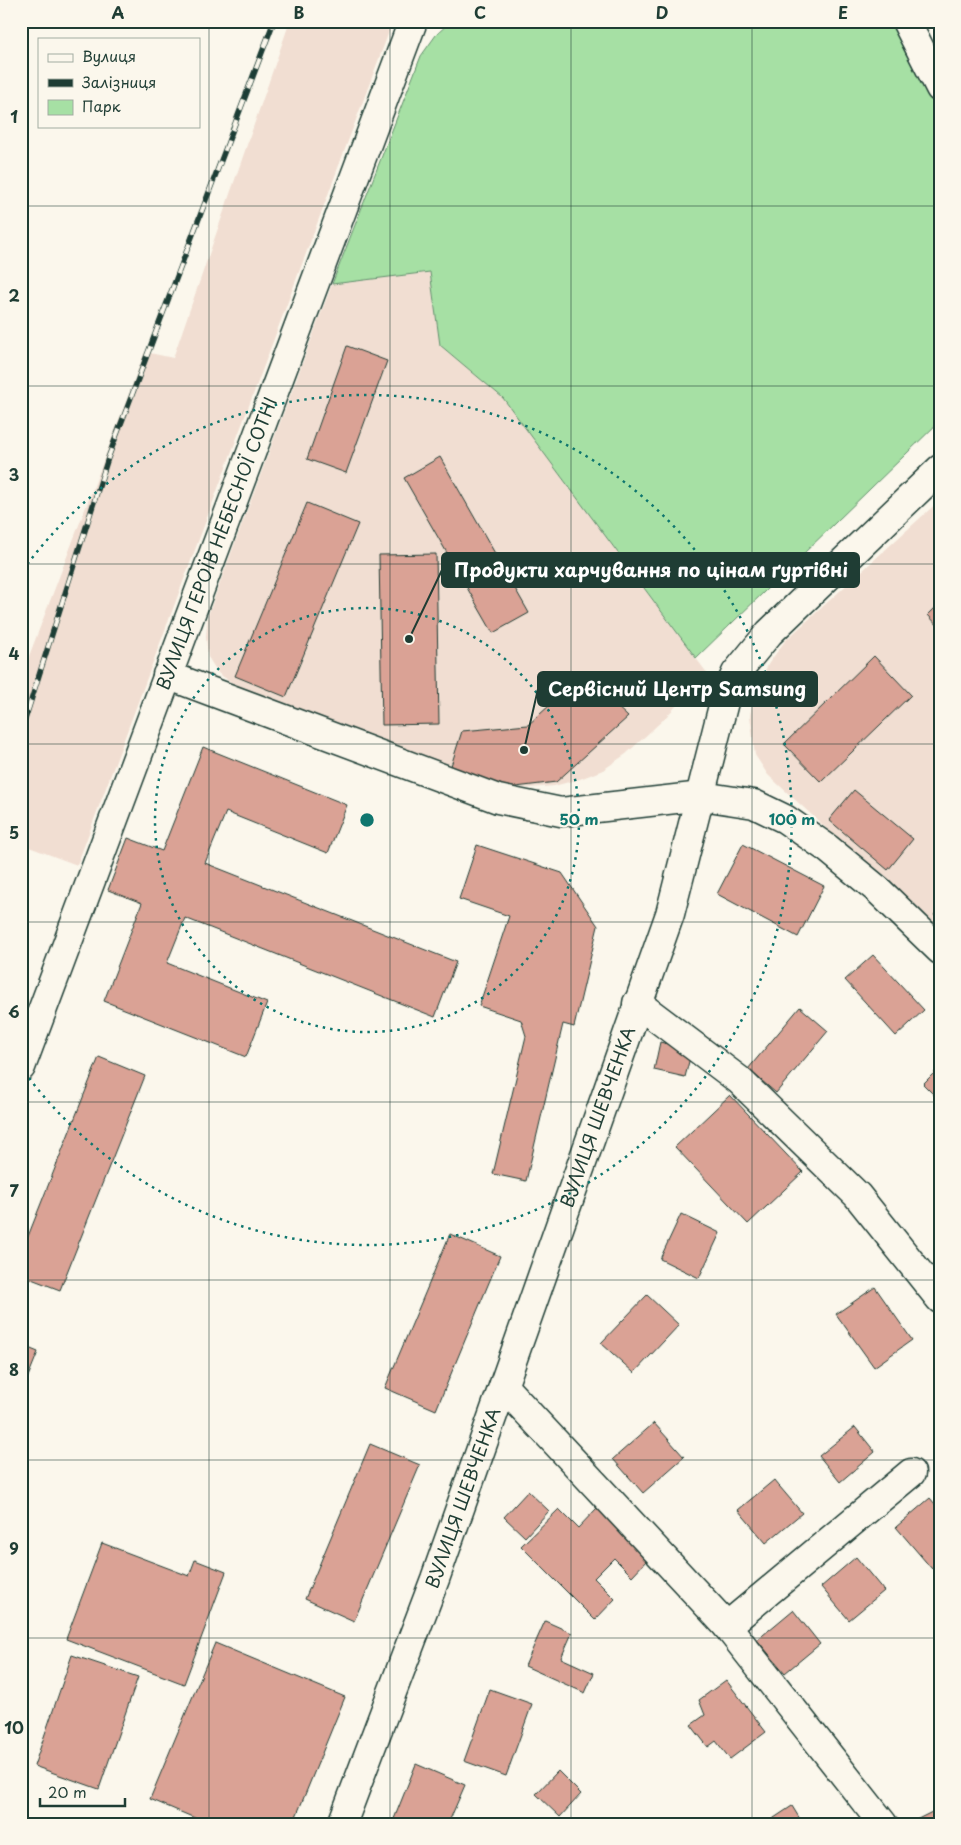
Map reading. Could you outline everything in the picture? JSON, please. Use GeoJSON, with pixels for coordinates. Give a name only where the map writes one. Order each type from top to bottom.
{"type":"FeatureCollection","features":[{"type":"Feature","properties":{"kind":"street","name":"ВУЛИЦЯ ГЕРОЇВ НЕБЕСНОЇ СОТНІ"},"geometry":{"type":"LineString","coordinates":[[21,1067],[412,21]]}},
{"type":"Feature","properties":{"kind":"street"},"geometry":{"type":"LineString","coordinates":[[402,49],[425,21]]}},
{"type":"Feature","properties":{"kind":"street"},"geometry":{"type":"LineString","coordinates":[[906,21],[940,88]]}},
{"type":"Feature","properties":{"kind":"street","name":"ВУЛИЦЯ ШЕВЧЕНКА"},"geometry":{"type":"LineString","coordinates":[[342,1824],[435,1579],[504,1387],[637,1002],[670,914],[702,796],[722,706],[736,673],[769,632],[940,470]]}},
{"type":"Feature","properties":{"kind":"street"},"geometry":{"type":"LineString","coordinates":[[167,675],[498,799],[526,806],[561,812],[702,796],[754,804],[785,819],[827,848],[878,890],[940,950]]}},
{"type":"Feature","properties":{"kind":"street"},"geometry":{"type":"LineString","coordinates":[[637,1002],[739,1080],[850,1188],[940,1299]]}},
{"type":"Feature","properties":{"kind":"street"},"geometry":{"type":"LineString","coordinates":[[504,1387],[727,1626],[883,1824]]}},
{"type":"Feature","properties":{"kind":"street"},"geometry":{"type":"LineString","coordinates":[[727,1626],[911,1473]]}},
{"type":"Feature","properties":{"kind":"shaded area"},"geometry":{"type":"Polygon","coordinates":[[[290,21],[393,21],[77,865],[21,844],[21,677],[145,352],[173,358],[290,21]]]}},
{"type":"Feature","properties":{"kind":"shaded area"},"geometry":{"type":"Polygon","coordinates":[[[430,272],[440,345],[503,398],[707,673],[664,719],[626,754],[603,770],[554,786],[529,788],[501,786],[235,685],[218,673],[208,657],[206,637],[208,615],[332,284],[430,272]]]}},
{"type":"Feature","properties":{"kind":"shaded area"},"geometry":{"type":"Polygon","coordinates":[[[940,500],[940,932],[768,775],[755,755],[750,715],[755,690],[769,663],[785,641],[940,500]]]}},
{"type":"Feature","properties":{"kind":"green space"},"geometry":{"type":"Polygon","coordinates":[[[451,21],[892,21],[940,114],[940,421],[696,658],[503,398],[440,345],[430,272],[332,284],[421,56],[436,35],[451,21]]]}},
{"type":"Feature","properties":{"kind":"building"},"geometry":{"type":"Polygon","coordinates":[[[940,38],[940,63],[930,43],[940,38]]]}},
{"type":"Feature","properties":{"kind":"building"},"geometry":{"type":"Polygon","coordinates":[[[347,346],[387,361],[346,473],[307,459],[347,346]]]}},
{"type":"Feature","properties":{"kind":"building"},"geometry":{"type":"Polygon","coordinates":[[[440,457],[529,613],[493,633],[404,478],[440,457]]]}},
{"type":"Feature","properties":{"kind":"building"},"geometry":{"type":"Polygon","coordinates":[[[307,503],[358,524],[286,697],[235,676],[307,503]]]}},
{"type":"Feature","properties":{"kind":"building"},"geometry":{"type":"Polygon","coordinates":[[[436,554],[439,724],[382,725],[379,555],[436,554]]]}},
{"type":"Feature","properties":{"kind":"building"},"geometry":{"type":"Polygon","coordinates":[[[940,603],[940,628],[928,615],[940,603]]]}},
{"type":"Feature","properties":{"kind":"building"},"geometry":{"type":"Polygon","coordinates":[[[874,656],[911,695],[821,782],[784,744],[874,656]]]}},
{"type":"Feature","properties":{"kind":"building"},"geometry":{"type":"Polygon","coordinates":[[[583,675],[628,717],[556,782],[484,791],[450,769],[462,731],[528,725],[583,675]]]}},
{"type":"Feature","properties":{"kind":"building"},"geometry":{"type":"Polygon","coordinates":[[[203,747],[347,805],[328,853],[226,812],[205,863],[456,962],[435,1017],[185,918],[167,963],[267,1003],[246,1057],[104,1001],[142,903],[108,890],[128,838],[162,851],[203,747]]]}},
{"type":"Feature","properties":{"kind":"building"},"geometry":{"type":"Polygon","coordinates":[[[854,790],[913,839],[888,870],[829,820],[854,790]]]}},
{"type":"Feature","properties":{"kind":"building"},"geometry":{"type":"Polygon","coordinates":[[[743,844],[824,886],[798,937],[717,894],[743,844]]]}},
{"type":"Feature","properties":{"kind":"building"},"geometry":{"type":"Polygon","coordinates":[[[477,845],[562,873],[598,926],[574,1027],[563,1024],[526,1181],[493,1174],[526,1036],[521,1020],[479,1006],[509,916],[459,899],[477,845]]]}},
{"type":"Feature","properties":{"kind":"building"},"geometry":{"type":"Polygon","coordinates":[[[940,908],[940,920],[934,915],[940,908]]]}},
{"type":"Feature","properties":{"kind":"building"},"geometry":{"type":"Polygon","coordinates":[[[873,955],[924,1010],[896,1036],[845,980],[873,955]]]}},
{"type":"Feature","properties":{"kind":"building"},"geometry":{"type":"Polygon","coordinates":[[[800,1007],[828,1031],[776,1093],[748,1069],[800,1007]]]}},
{"type":"Feature","properties":{"kind":"building"},"geometry":{"type":"Polygon","coordinates":[[[660,1042],[692,1050],[685,1077],[654,1070],[660,1042]]]}},
{"type":"Feature","properties":{"kind":"building"},"geometry":{"type":"Polygon","coordinates":[[[99,1057],[145,1076],[60,1290],[21,1275],[21,1254],[99,1057]]]}},
{"type":"Feature","properties":{"kind":"building"},"geometry":{"type":"Polygon","coordinates":[[[940,1067],[940,1101],[923,1084],[940,1067]]]}},
{"type":"Feature","properties":{"kind":"building"},"geometry":{"type":"Polygon","coordinates":[[[730,1095],[803,1172],[748,1224],[675,1147],[730,1095]]]}},
{"type":"Feature","properties":{"kind":"building"},"geometry":{"type":"Polygon","coordinates":[[[681,1214],[720,1233],[699,1278],[660,1259],[681,1214]]]}},
{"type":"Feature","properties":{"kind":"building"},"geometry":{"type":"Polygon","coordinates":[[[450,1234],[500,1256],[436,1410],[385,1388],[450,1234]]]}},
{"type":"Feature","properties":{"kind":"building"},"geometry":{"type":"Polygon","coordinates":[[[875,1287],[912,1340],[874,1367],[836,1314],[875,1287]]]}},
{"type":"Feature","properties":{"kind":"building"},"geometry":{"type":"Polygon","coordinates":[[[647,1295],[679,1325],[634,1373],[601,1343],[647,1295]]]}},
{"type":"Feature","properties":{"kind":"building"},"geometry":{"type":"Polygon","coordinates":[[[21,1345],[38,1352],[21,1394],[21,1345]]]}},
{"type":"Feature","properties":{"kind":"building"},"geometry":{"type":"Polygon","coordinates":[[[940,1364],[940,1377],[934,1369],[940,1364]]]}},
{"type":"Feature","properties":{"kind":"building"},"geometry":{"type":"Polygon","coordinates":[[[654,1423],[684,1457],[643,1493],[613,1459],[654,1423]]]}},
{"type":"Feature","properties":{"kind":"building"},"geometry":{"type":"Polygon","coordinates":[[[855,1427],[875,1452],[840,1482],[819,1456],[855,1427]]]}},
{"type":"Feature","properties":{"kind":"building"},"geometry":{"type":"Polygon","coordinates":[[[370,1444],[420,1465],[354,1621],[305,1599],[370,1444]]]}},
{"type":"Feature","properties":{"kind":"building"},"geometry":{"type":"Polygon","coordinates":[[[774,1480],[802,1513],[766,1543],[738,1510],[774,1480]]]}},
{"type":"Feature","properties":{"kind":"building"},"geometry":{"type":"Polygon","coordinates":[[[528,1491],[549,1511],[525,1537],[504,1517],[528,1491]]]}},
{"type":"Feature","properties":{"kind":"building"},"geometry":{"type":"Polygon","coordinates":[[[930,1498],[940,1510],[940,1562],[932,1569],[896,1527],[930,1498]]]}},
{"type":"Feature","properties":{"kind":"building"},"geometry":{"type":"Polygon","coordinates":[[[597,1508],[648,1559],[632,1576],[614,1558],[594,1578],[615,1599],[595,1620],[521,1546],[559,1509],[578,1528],[597,1508]]]}},
{"type":"Feature","properties":{"kind":"building"},"geometry":{"type":"Polygon","coordinates":[[[102,1543],[189,1576],[195,1560],[226,1572],[184,1684],[66,1639],[102,1543]]]}},
{"type":"Feature","properties":{"kind":"building"},"geometry":{"type":"Polygon","coordinates":[[[856,1557],[884,1591],[849,1620],[821,1587],[856,1557]]]}},
{"type":"Feature","properties":{"kind":"building"},"geometry":{"type":"Polygon","coordinates":[[[793,1610],[820,1644],[785,1673],[757,1640],[793,1610]]]}},
{"type":"Feature","properties":{"kind":"building"},"geometry":{"type":"Polygon","coordinates":[[[545,1621],[572,1633],[561,1658],[594,1673],[585,1693],[525,1666],[545,1621]]]}},
{"type":"Feature","properties":{"kind":"building"},"geometry":{"type":"Polygon","coordinates":[[[215,1643],[345,1697],[293,1824],[209,1824],[150,1799],[215,1643]]]}},
{"type":"Feature","properties":{"kind":"building"},"geometry":{"type":"Polygon","coordinates":[[[72,1655],[138,1677],[99,1789],[34,1766],[72,1655]]]}},
{"type":"Feature","properties":{"kind":"building"},"geometry":{"type":"Polygon","coordinates":[[[726,1680],[766,1732],[730,1759],[716,1741],[708,1747],[691,1725],[705,1715],[699,1700],[726,1680]]]}},
{"type":"Feature","properties":{"kind":"building"},"geometry":{"type":"Polygon","coordinates":[[[490,1689],[532,1704],[506,1776],[464,1761],[490,1689]]]}},
{"type":"Feature","properties":{"kind":"building"},"geometry":{"type":"Polygon","coordinates":[[[416,1764],[465,1785],[448,1824],[392,1824],[416,1764]]]}},
{"type":"Feature","properties":{"kind":"building"},"geometry":{"type":"Polygon","coordinates":[[[558,1771],[581,1794],[560,1817],[536,1794],[558,1771]]]}},
{"type":"Feature","properties":{"kind":"building"},"geometry":{"type":"Polygon","coordinates":[[[792,1806],[803,1824],[765,1824],[792,1806]]]}},
{"type":"Feature","properties":{"kind":"building"},"geometry":{"type":"Polygon","coordinates":[[[940,1808],[940,1824],[916,1824],[914,1821],[940,1808]]]}},
{"type":"Feature","properties":{"kind":"building"},"geometry":{"type":"Polygon","coordinates":[[[849,1819],[852,1824],[841,1824],[849,1819]]]}},
{"type":"Feature","properties":{"kind":"railway"},"geometry":{"type":"LineString","coordinates":[[21,732],[108,458],[274,21]]}},
{"type":"Feature","properties":{"kind":"place","name":"Продукти харчування по цінам ґуртівні"},"geometry":{"type":"Point","coordinates":[409,639]}},
{"type":"Feature","properties":{"kind":"place","name":"Сервісний Центр Samsung"},"geometry":{"type":"Point","coordinates":[524,750]}}]}
